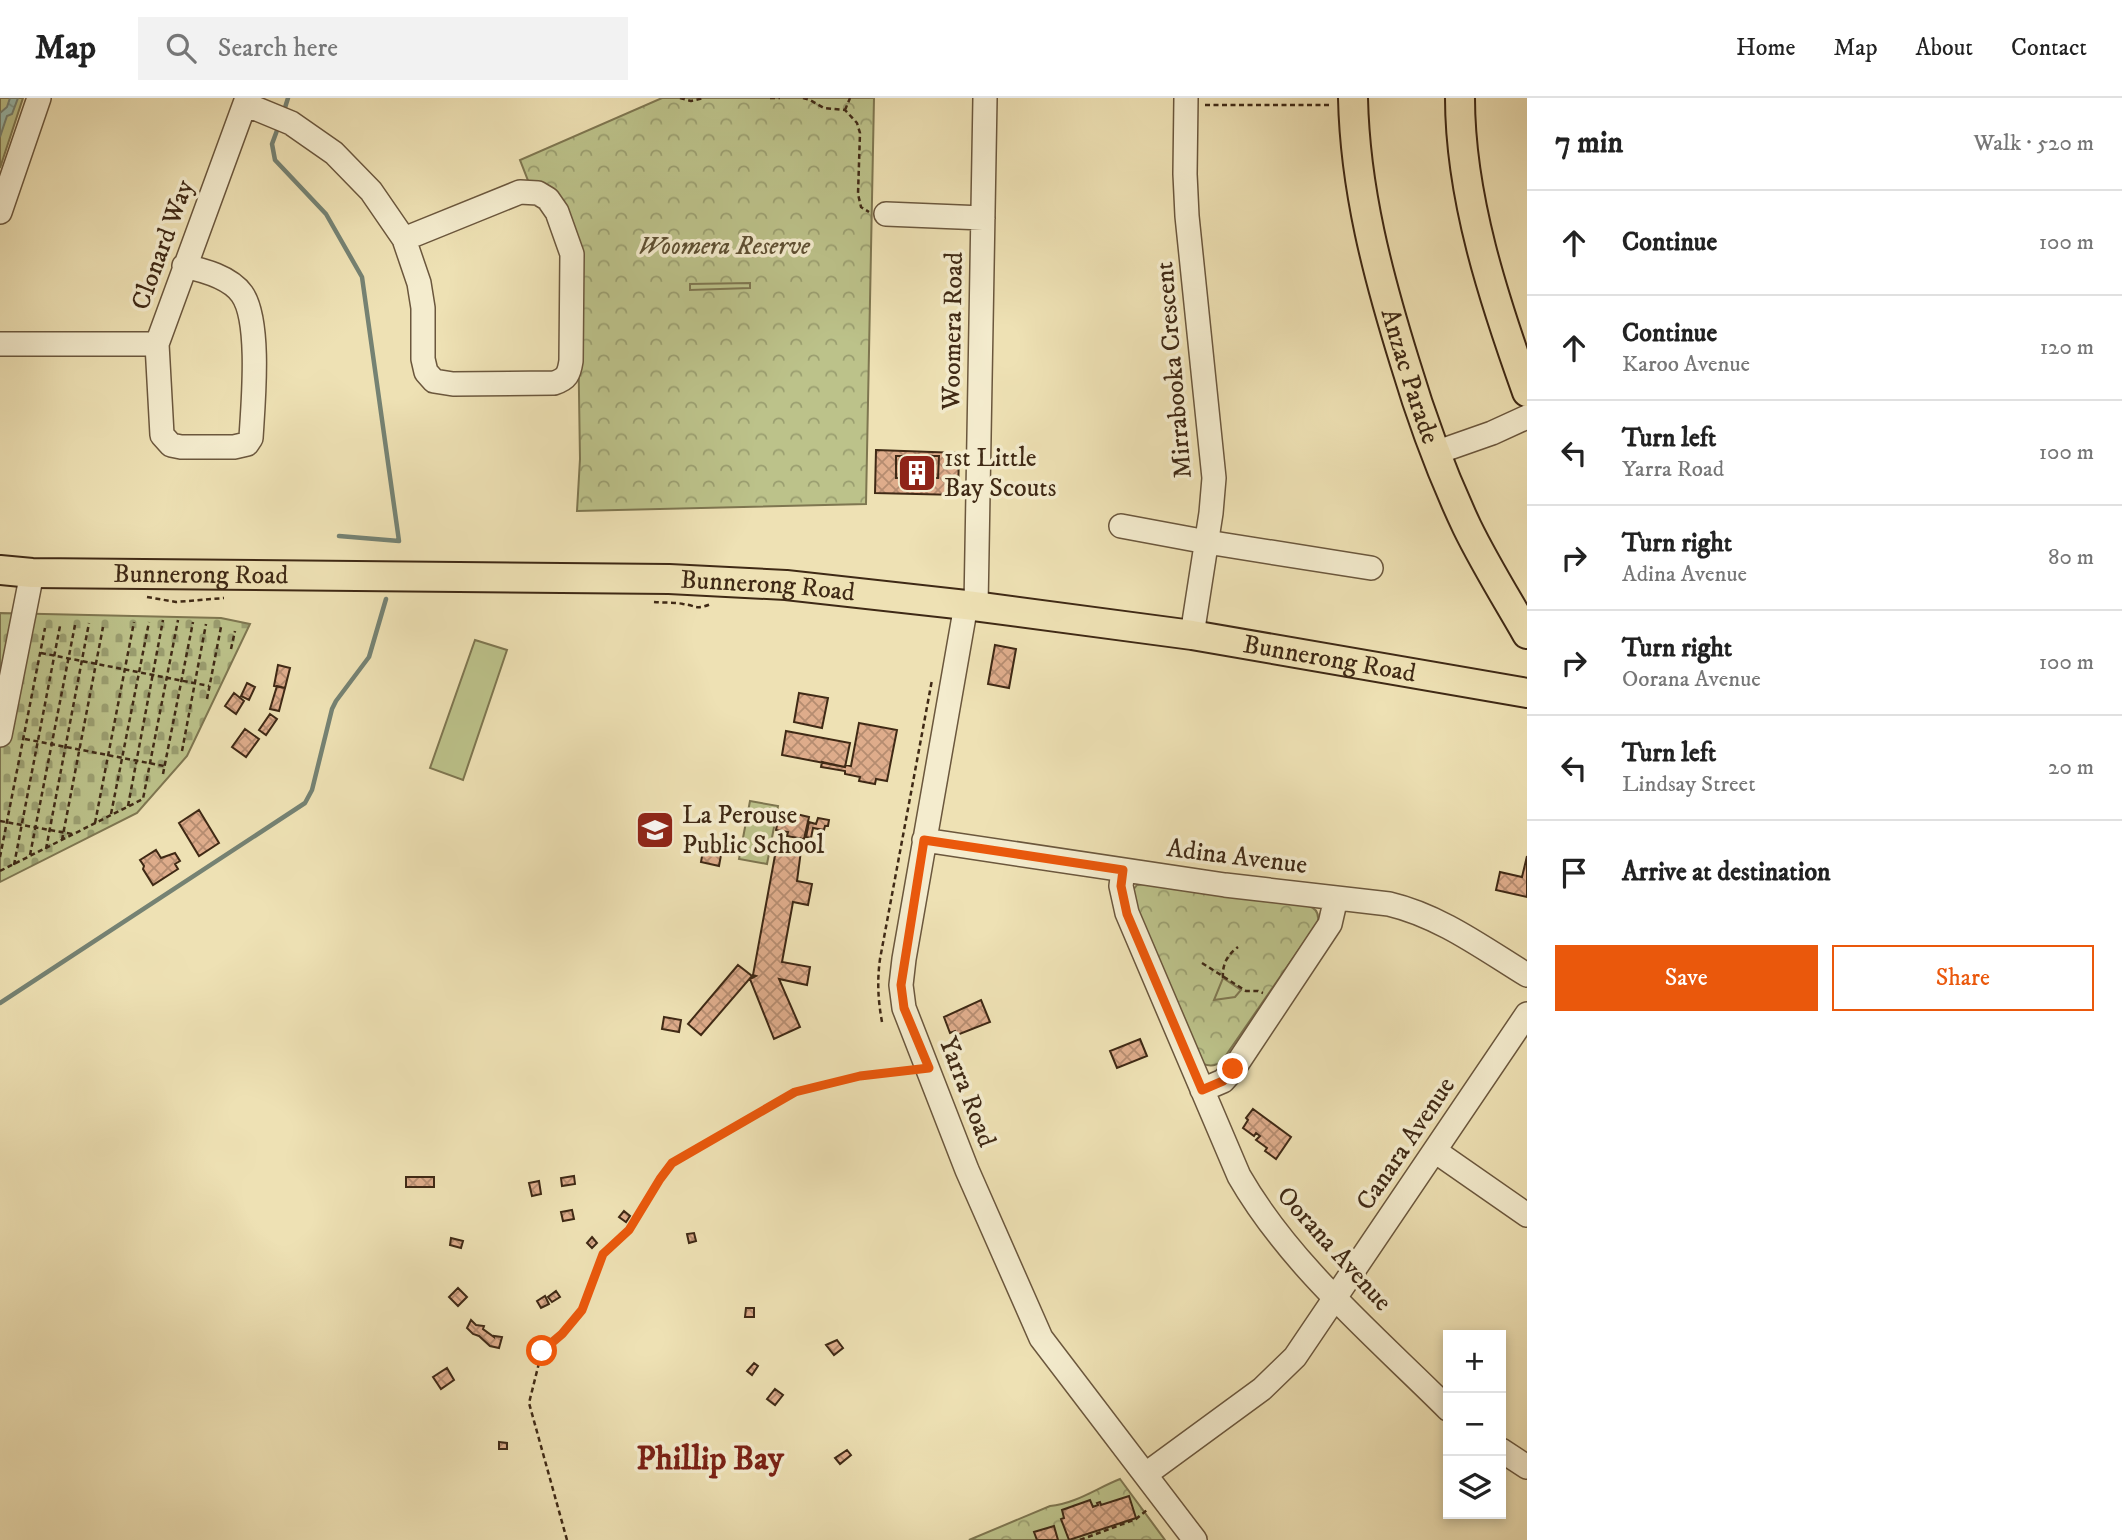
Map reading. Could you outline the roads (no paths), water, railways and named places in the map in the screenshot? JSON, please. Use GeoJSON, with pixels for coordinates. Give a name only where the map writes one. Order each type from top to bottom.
{"type":"FeatureCollection","features":[{"type":"Feature","properties":{"kind":"main road"},"geometry":{"type":"LineString","coordinates":[[1460,98],[1461,128],[1471,200],[1492,288],[1527,392]]}},
{"type":"Feature","properties":{"kind":"main road","name":"Anzac Parade"},"geometry":{"type":"LineString","coordinates":[[1346,101],[1374,257],[1397,339],[1435,453],[1469,530],[1527,634]]}},
{"type":"Feature","properties":{"kind":"main road","name":"Bunnerong Road"},"geometry":{"type":"LineString","coordinates":[[0,569],[32,573],[669,579],[786,585],[1192,635],[1527,693]]}},
{"type":"Feature","properties":{"kind":"street"},"geometry":{"type":"LineString","coordinates":[[0,212],[39,98]]}},
{"type":"Feature","properties":{"kind":"street","name":"Woomera Road"},"geometry":{"type":"LineString","coordinates":[[971,606],[985,98]]}},
{"type":"Feature","properties":{"kind":"street"},"geometry":{"type":"LineString","coordinates":[[246,101],[281,119],[334,153],[371,191],[404,239],[419,283],[423,308],[423,359],[426,372],[433,381],[453,384],[554,383],[564,380],[572,361],[572,254],[557,212],[548,199],[538,193],[520,192],[404,239]]}},
{"type":"Feature","properties":{"kind":"street","name":"Clonard Way"},"geometry":{"type":"LineString","coordinates":[[0,344],[157,344],[246,101]]}},
{"type":"Feature","properties":{"kind":"street","name":"Mirrabooka Crescent"},"geometry":{"type":"LineString","coordinates":[[1186,102],[1187,216],[1214,478],[1192,635]]}},
{"type":"Feature","properties":{"kind":"street"},"geometry":{"type":"LineString","coordinates":[[886,214],[983,218]]}},
{"type":"Feature","properties":{"kind":"street"},"geometry":{"type":"LineString","coordinates":[[157,344],[162,435],[171,445],[181,447],[234,447],[247,444],[251,438],[254,380],[249,308],[241,292],[221,278],[184,266]]}},
{"type":"Feature","properties":{"kind":"street"},"geometry":{"type":"LineString","coordinates":[[1435,453],[1492,433],[1527,417]]}},
{"type":"Feature","properties":{"kind":"street"},"geometry":{"type":"LineString","coordinates":[[1121,526],[1371,568]]}},
{"type":"Feature","properties":{"kind":"street"},"geometry":{"type":"LineString","coordinates":[[0,736],[32,573]]}},
{"type":"Feature","properties":{"kind":"street","name":"Yarra Road"},"geometry":{"type":"LineString","coordinates":[[971,606],[924,840],[901,985],[904,1008],[967,1170],[1041,1338],[1195,1540]]}},
{"type":"Feature","properties":{"kind":"street","name":"Adina Avenue"},"geometry":{"type":"LineString","coordinates":[[924,840],[1225,886],[1389,904],[1413,910],[1438,921],[1527,975]]}},
{"type":"Feature","properties":{"kind":"street","name":"Oorana Avenue"},"geometry":{"type":"LineString","coordinates":[[1123,870],[1121,886],[1127,914],[1239,1176],[1251,1197],[1301,1260],[1336,1298],[1443,1404]]}},
{"type":"Feature","properties":{"kind":"street"},"geometry":{"type":"LineString","coordinates":[[1202,1090],[1223,1081],[1233,1069],[1330,924],[1336,898]]}},
{"type":"Feature","properties":{"kind":"street","name":"Canara Avenue"},"geometry":{"type":"LineString","coordinates":[[1146,1474],[1262,1389],[1295,1357],[1527,1014]]}},
{"type":"Feature","properties":{"kind":"street"},"geometry":{"type":"LineString","coordinates":[[1435,1151],[1527,1214]]}},
{"type":"Feature","properties":{"kind":"street"},"geometry":{"type":"LineString","coordinates":[[1506,1453],[1527,1467]]}},
{"type":"Feature","properties":{"kind":"water"},"geometry":{"type":"Polygon","coordinates":[[[10,98],[18,98],[12,114],[7,116],[0,137],[0,113],[7,107],[10,98]]]}},
{"type":"Feature","properties":{"kind":"waterway"},"geometry":{"type":"LineString","coordinates":[[283,114],[288,98]]}},
{"type":"Feature","properties":{"kind":"waterway"},"geometry":{"type":"LineString","coordinates":[[279,125],[272,144],[275,160],[326,214],[362,277],[399,541],[339,536]]}},
{"type":"Feature","properties":{"kind":"waterway"},"geometry":{"type":"LineString","coordinates":[[0,1003],[305,803],[312,790],[332,709],[369,657],[386,599]]}},
{"type":"Feature","properties":{"kind":"place","name":"1st Little Bay Scouts"},"geometry":{"type":"Point","coordinates":[917,473]}},
{"type":"Feature","properties":{"kind":"place","name":"La Perouse Public School"},"geometry":{"type":"Point","coordinates":[655,830]}},
{"type":"Feature","properties":{"kind":"district","name":"Phillip Bay"},"geometry":{"type":"Point","coordinates":[710,1459]}},
{"type":"Feature","properties":{"kind":"park label","name":"Woomera Reserve"},"geometry":{"type":"Point","coordinates":[724,246]}}]}
